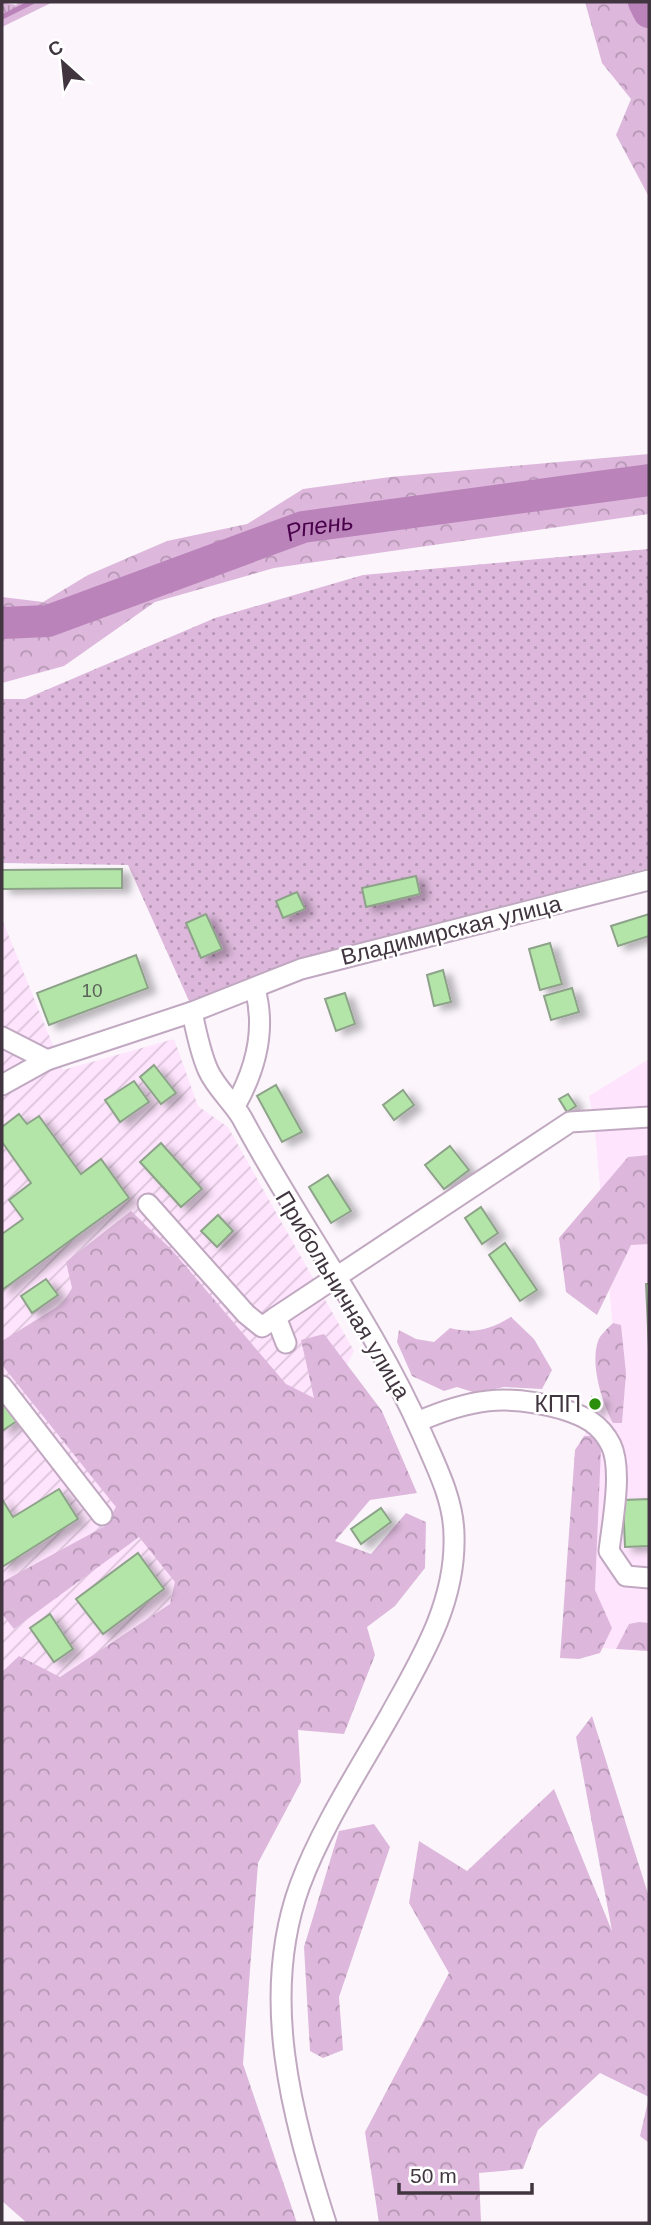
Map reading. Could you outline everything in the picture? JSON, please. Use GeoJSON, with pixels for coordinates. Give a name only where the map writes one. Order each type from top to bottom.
{"type":"FeatureCollection","features":[{"type":"Feature","properties":{"kind":"street","name":"Владимирская улица"},"geometry":{"type":"LineString","coordinates":[[192,1012],[301,969],[649,880]]}},
{"type":"Feature","properties":{"kind":"street"},"geometry":{"type":"LineString","coordinates":[[235,1106],[260,1036],[262,1021],[255,989]]}},
{"type":"Feature","properties":{"kind":"street"},"geometry":{"type":"LineString","coordinates":[[2,1085],[47,1060],[192,1012]]}},
{"type":"Feature","properties":{"kind":"street","name":"Прибольничная улица"},"geometry":{"type":"LineString","coordinates":[[192,1012],[208,1071],[235,1106],[281,1190],[374,1342],[417,1422],[450,1503],[454,1536],[449,1591],[430,1642],[329,1824],[299,1887],[283,1956],[281,2037],[300,2140],[326,2223]]}},
{"type":"Feature","properties":{"kind":"street"},"geometry":{"type":"LineString","coordinates":[[2,1037],[47,1060]]}},
{"type":"Feature","properties":{"kind":"street"},"geometry":{"type":"LineString","coordinates":[[149,1204],[246,1314],[262,1327],[334,1276],[570,1122],[649,1116]]}},
{"type":"Feature","properties":{"kind":"street"},"geometry":{"type":"LineString","coordinates":[[276,1317],[286,1343]]}},
{"type":"Feature","properties":{"kind":"street"},"geometry":{"type":"LineString","coordinates":[[2,1386],[102,1515]]}},
{"type":"Feature","properties":{"kind":"street"},"geometry":{"type":"LineString","coordinates":[[417,1422],[458,1406],[491,1399],[531,1400],[590,1418],[612,1446],[616,1483],[609,1551],[626,1576],[649,1578]]}},
{"type":"Feature","properties":{"kind":"shaded area"},"geometry":{"type":"Polygon","coordinates":[[[2,919],[63,1070],[174,1039],[198,1106],[228,1127],[354,1351],[233,1587],[2,1731],[2,919]]]}},
{"type":"Feature","properties":{"kind":"shaded area"},"geometry":{"type":"Polygon","coordinates":[[[649,1059],[649,1651],[569,1646],[584,1436],[600,1399],[620,1406],[594,1121],[589,1096],[649,1059]]]}},
{"type":"Feature","properties":{"kind":"green space"},"geometry":{"type":"Polygon","coordinates":[[[2,2],[16,5],[19,2],[53,2],[2,27],[2,2]]]}},
{"type":"Feature","properties":{"kind":"green space"},"geometry":{"type":"Polygon","coordinates":[[[585,2],[649,2],[649,197],[616,135],[631,99],[602,63],[585,2]]]}},
{"type":"Feature","properties":{"kind":"green space"},"geometry":{"type":"Polygon","coordinates":[[[649,454],[649,514],[274,568],[155,602],[64,666],[2,683],[2,597],[43,602],[88,575],[167,541],[247,524],[303,489],[390,477],[649,454]]]}},
{"type":"Feature","properties":{"kind":"green space"},"geometry":{"type":"Polygon","coordinates":[[[649,549],[649,868],[304,958],[189,1001],[128,865],[2,863],[2,699],[25,699],[215,618],[363,575],[649,549]]]}},
{"type":"Feature","properties":{"kind":"green space"},"geometry":{"type":"Polygon","coordinates":[[[649,1155],[649,1244],[631,1245],[597,1315],[566,1292],[559,1238],[628,1157],[649,1155]]]}},
{"type":"Feature","properties":{"kind":"green space"},"geometry":{"type":"Polygon","coordinates":[[[131,1211],[171,1249],[286,1384],[314,1398],[301,1340],[324,1334],[382,1411],[417,1493],[370,1500],[335,1541],[371,1554],[406,1513],[426,1522],[425,1568],[395,1606],[367,1627],[375,1655],[344,1734],[298,1730],[301,1782],[258,1863],[243,2064],[297,2223],[27,2223],[2,2201],[2,1672],[19,1656],[60,1677],[170,1604],[175,1582],[139,1537],[14,1629],[2,1614],[2,1582],[105,1526],[116,1507],[2,1365],[2,1341],[62,1304],[72,1288],[66,1262],[131,1211]]]}},
{"type":"Feature","properties":{"kind":"green space"},"geometry":{"type":"Polygon","coordinates":[[[511,1317],[534,1339],[552,1370],[542,1389],[504,1387],[476,1393],[457,1387],[444,1391],[412,1376],[397,1342],[399,1330],[416,1339],[434,1342],[450,1328],[482,1330],[511,1317]]]}},
{"type":"Feature","properties":{"kind":"green space"},"geometry":{"type":"Polygon","coordinates":[[[613,1323],[621,1325],[626,1373],[622,1423],[613,1423],[605,1405],[595,1361],[598,1341],[613,1323]]]}},
{"type":"Feature","properties":{"kind":"green space"},"geometry":{"type":"Polygon","coordinates":[[[584,1436],[592,1436],[601,1448],[595,1590],[612,1628],[600,1653],[579,1659],[560,1658],[575,1450],[584,1436]]]}},
{"type":"Feature","properties":{"kind":"green space"},"geometry":{"type":"Polygon","coordinates":[[[649,1623],[649,1651],[616,1649],[629,1624],[649,1623]]]}},
{"type":"Feature","properties":{"kind":"green space"},"geometry":{"type":"Polygon","coordinates":[[[592,1716],[649,1897],[649,2097],[600,2073],[538,2130],[523,2169],[479,2173],[481,2223],[379,2223],[365,2132],[449,1973],[409,1903],[419,1841],[467,1871],[554,1789],[612,1931],[576,1737],[592,1716]]]}},
{"type":"Feature","properties":{"kind":"green space"},"geometry":{"type":"Polygon","coordinates":[[[374,1824],[390,1847],[339,1997],[343,2050],[323,2058],[310,2051],[304,1947],[339,1831],[374,1824]]]}},
{"type":"Feature","properties":{"kind":"green space"},"geometry":{"type":"Polygon","coordinates":[[[649,2097],[649,2143],[640,2136],[649,2097]]]}},
{"type":"Feature","properties":{"kind":"building"},"geometry":{"type":"Polygon","coordinates":[[[122,869],[122,888],[2,889],[2,870],[122,869]]]}},
{"type":"Feature","properties":{"kind":"building"},"geometry":{"type":"Polygon","coordinates":[[[416,876],[420,894],[366,907],[362,888],[416,876]]]}},
{"type":"Feature","properties":{"kind":"building"},"geometry":{"type":"Polygon","coordinates":[[[297,892],[305,909],[283,918],[276,901],[297,892]]]}},
{"type":"Feature","properties":{"kind":"building"},"geometry":{"type":"Polygon","coordinates":[[[206,914],[222,949],[201,958],[186,923],[206,914]]]}},
{"type":"Feature","properties":{"kind":"building"},"geometry":{"type":"Polygon","coordinates":[[[649,914],[649,936],[618,946],[611,926],[649,914]]]}},
{"type":"Feature","properties":{"kind":"building"},"geometry":{"type":"Polygon","coordinates":[[[550,943],[562,984],[540,990],[529,949],[550,943]]]}},
{"type":"Feature","properties":{"kind":"building"},"geometry":{"type":"Polygon","coordinates":[[[136,955],[148,988],[49,1025],[37,993],[136,955]]]}},
{"type":"Feature","properties":{"kind":"building"},"geometry":{"type":"Polygon","coordinates":[[[443,970],[451,1002],[434,1006],[427,975],[443,970]]]}},
{"type":"Feature","properties":{"kind":"building"},"geometry":{"type":"Polygon","coordinates":[[[572,988],[579,1012],[551,1020],[544,996],[572,988]]]}},
{"type":"Feature","properties":{"kind":"building"},"geometry":{"type":"Polygon","coordinates":[[[345,993],[355,1024],[336,1031],[325,999],[345,993]]]}},
{"type":"Feature","properties":{"kind":"building"},"geometry":{"type":"Polygon","coordinates":[[[154,1065],[176,1093],[161,1104],[140,1077],[154,1065]]]}},
{"type":"Feature","properties":{"kind":"building"},"geometry":{"type":"Polygon","coordinates":[[[134,1081],[149,1102],[120,1122],[105,1100],[134,1081]]]}},
{"type":"Feature","properties":{"kind":"building"},"geometry":{"type":"Polygon","coordinates":[[[276,1085],[302,1132],[282,1142],[257,1096],[276,1085]]]}},
{"type":"Feature","properties":{"kind":"building"},"geometry":{"type":"Polygon","coordinates":[[[403,1090],[414,1105],[394,1120],[383,1105],[403,1090]]]}},
{"type":"Feature","properties":{"kind":"building"},"geometry":{"type":"Polygon","coordinates":[[[568,1094],[576,1106],[567,1112],[559,1099],[568,1094]]]}},
{"type":"Feature","properties":{"kind":"building"},"geometry":{"type":"Polygon","coordinates":[[[19,1114],[27,1124],[39,1116],[81,1174],[101,1159],[129,1198],[2,1290],[2,1234],[23,1219],[9,1200],[31,1183],[2,1142],[2,1127],[19,1114]]]}},
{"type":"Feature","properties":{"kind":"building"},"geometry":{"type":"Polygon","coordinates":[[[161,1143],[202,1189],[181,1207],[140,1162],[161,1143]]]}},
{"type":"Feature","properties":{"kind":"building"},"geometry":{"type":"Polygon","coordinates":[[[450,1146],[469,1170],[444,1189],[425,1165],[450,1146]]]}},
{"type":"Feature","properties":{"kind":"building"},"geometry":{"type":"Polygon","coordinates":[[[328,1175],[351,1211],[331,1223],[309,1187],[328,1175]]]}},
{"type":"Feature","properties":{"kind":"building"},"geometry":{"type":"Polygon","coordinates":[[[481,1207],[498,1233],[482,1244],[465,1218],[481,1207]]]}},
{"type":"Feature","properties":{"kind":"building"},"geometry":{"type":"Polygon","coordinates":[[[218,1215],[233,1231],[217,1247],[201,1231],[218,1215]]]}},
{"type":"Feature","properties":{"kind":"building"},"geometry":{"type":"Polygon","coordinates":[[[505,1243],[537,1290],[520,1301],[489,1255],[505,1243]]]}},
{"type":"Feature","properties":{"kind":"building"},"geometry":{"type":"Polygon","coordinates":[[[46,1279],[58,1295],[32,1313],[21,1296],[46,1279]]]}},
{"type":"Feature","properties":{"kind":"building"},"geometry":{"type":"Polygon","coordinates":[[[646,1284],[649,1284],[649,1350],[646,1284]]]}},
{"type":"Feature","properties":{"kind":"building","name":"КПП"},"geometry":{"type":"Polygon","coordinates":[[[592,1397],[600,1399],[597,1411],[589,1409],[592,1397]]]}},
{"type":"Feature","properties":{"kind":"building"},"geometry":{"type":"Polygon","coordinates":[[[6,1404],[17,1421],[2,1431],[2,1406],[6,1404]]]}},
{"type":"Feature","properties":{"kind":"building"},"geometry":{"type":"Polygon","coordinates":[[[59,1489],[78,1519],[2,1567],[2,1499],[13,1517],[59,1489]]]}},
{"type":"Feature","properties":{"kind":"building"},"geometry":{"type":"Polygon","coordinates":[[[649,1499],[649,1546],[625,1547],[623,1500],[649,1499]]]}},
{"type":"Feature","properties":{"kind":"building"},"geometry":{"type":"Polygon","coordinates":[[[381,1508],[391,1522],[361,1544],[351,1529],[381,1508]]]}},
{"type":"Feature","properties":{"kind":"building"},"geometry":{"type":"Polygon","coordinates":[[[138,1553],[164,1589],[103,1634],[76,1599],[138,1553]]]}},
{"type":"Feature","properties":{"kind":"building"},"geometry":{"type":"Polygon","coordinates":[[[50,1614],[73,1649],[54,1662],[30,1628],[50,1614]]]}},
{"type":"Feature","properties":{"kind":"waterway"},"geometry":{"type":"LineString","coordinates":[[2,17],[32,2]]}},
{"type":"Feature","properties":{"kind":"waterway","name":"Рпень"},"geometry":{"type":"LineString","coordinates":[[644,2],[649,12]]}},
{"type":"Feature","properties":{"kind":"waterway","name":"Рпень"},"geometry":{"type":"LineString","coordinates":[[2,623],[48,621],[303,527],[649,480]]}},
{"type":"Feature","properties":{"kind":"place","name":"КПП"},"geometry":{"type":"Point","coordinates":[595,1404]}}]}
